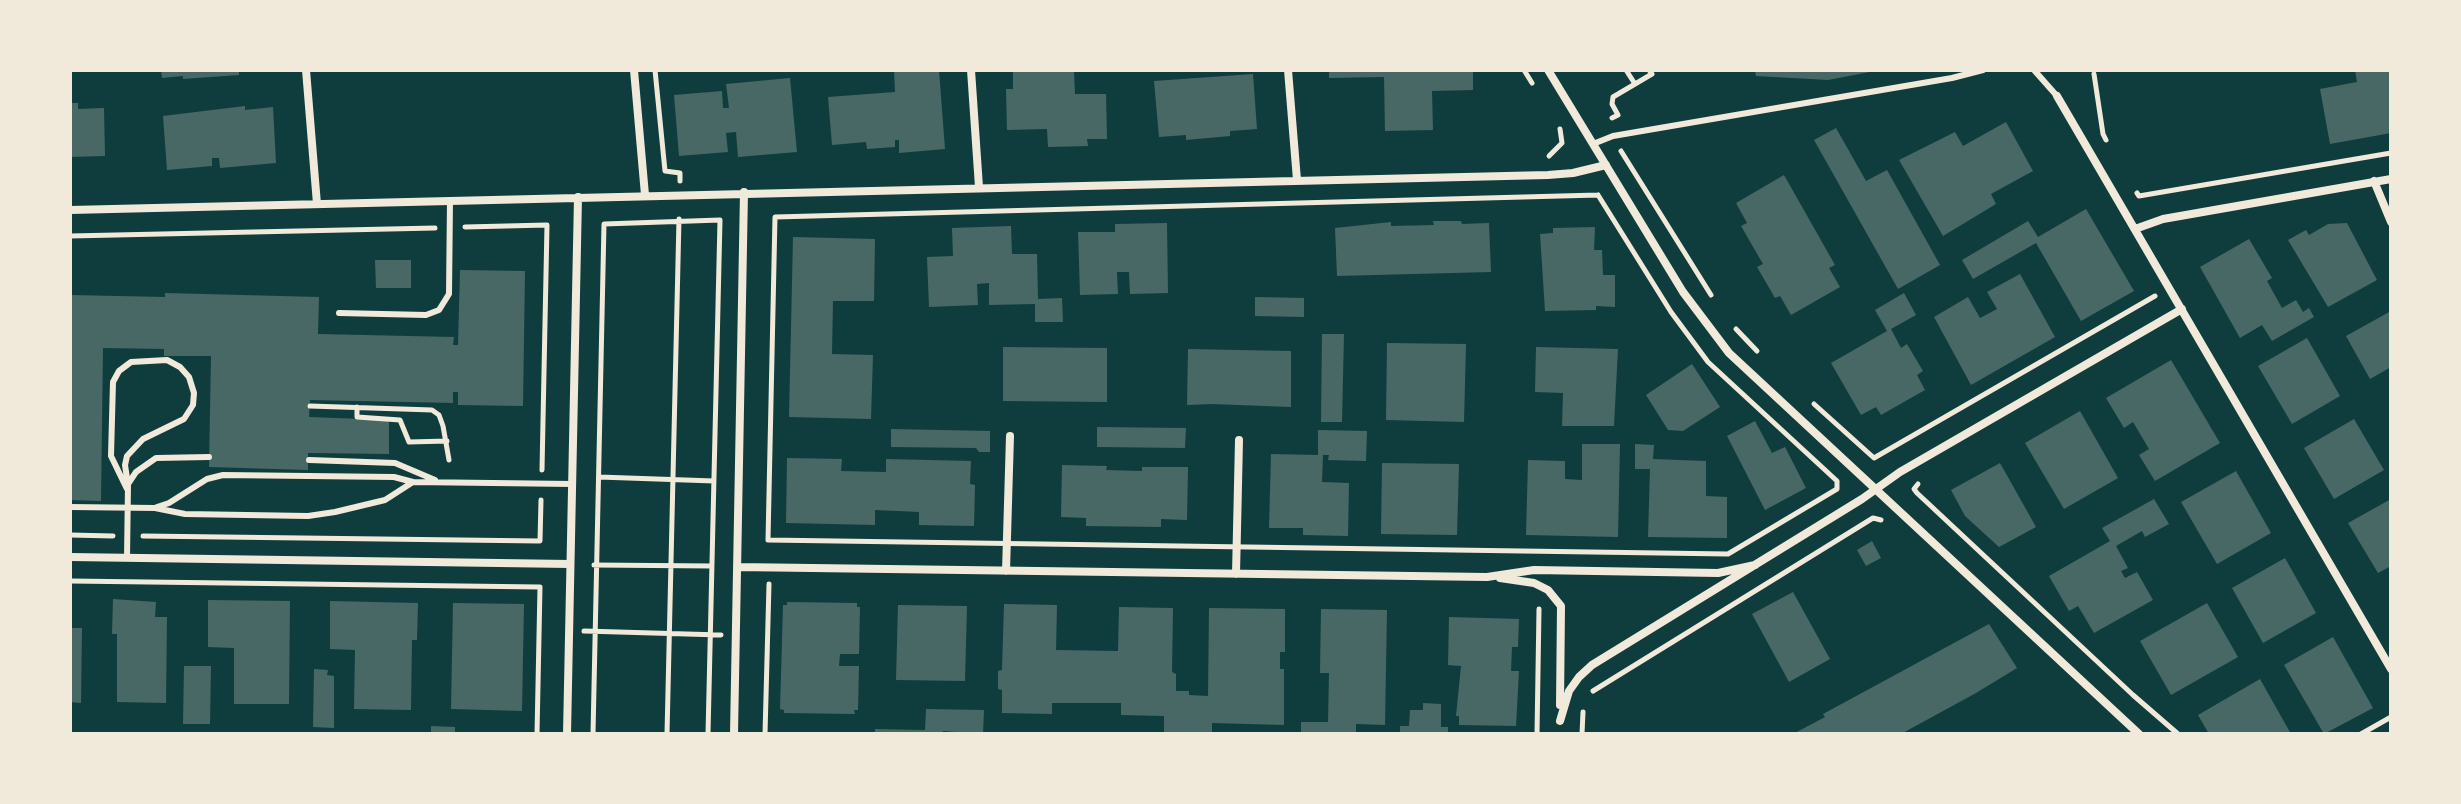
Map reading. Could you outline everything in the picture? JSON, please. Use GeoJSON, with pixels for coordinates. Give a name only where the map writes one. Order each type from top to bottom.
{"type":"FeatureCollection","features":[{"type":"Feature","properties":{"kind":"street"},"geometry":{"type":"LineString","coordinates":[[306,70],[317,204]]}},
{"type":"Feature","properties":{"kind":"street"},"geometry":{"type":"LineString","coordinates":[[634,70],[645,195]]}},
{"type":"Feature","properties":{"kind":"street"},"geometry":{"type":"LineString","coordinates":[[971,70],[979,187]]}},
{"type":"Feature","properties":{"kind":"street"},"geometry":{"type":"LineString","coordinates":[[1288,70],[1297,180]]}},
{"type":"Feature","properties":{"kind":"street"},"geometry":{"type":"LineString","coordinates":[[1548,70],[1683,292],[1713,333],[1747,371],[2139,734]]}},
{"type":"Feature","properties":{"kind":"street"},"geometry":{"type":"LineString","coordinates":[[2057,96],[2391,669]]}},
{"type":"Feature","properties":{"kind":"street"},"geometry":{"type":"LineString","coordinates":[[70,210],[1548,175],[1606,165]]}},
{"type":"Feature","properties":{"kind":"street"},"geometry":{"type":"LineString","coordinates":[[2135,229],[2155,220],[2391,179]]}},
{"type":"Feature","properties":{"kind":"street"},"geometry":{"type":"LineString","coordinates":[[2374,181],[2391,222]]}},
{"type":"Feature","properties":{"kind":"street"},"geometry":{"type":"LineString","coordinates":[[734,734],[744,192]]}},
{"type":"Feature","properties":{"kind":"street"},"geometry":{"type":"LineString","coordinates":[[567,734],[578,197]]}},
{"type":"Feature","properties":{"kind":"street"},"geometry":{"type":"LineString","coordinates":[[1560,721],[1566,695],[1588,668],[1909,467],[2182,309]]}},
{"type":"Feature","properties":{"kind":"street"},"geometry":{"type":"LineString","coordinates":[[1006,571],[1010,436]]}},
{"type":"Feature","properties":{"kind":"street"},"geometry":{"type":"LineString","coordinates":[[1236,574],[1239,440]]}},
{"type":"Feature","properties":{"kind":"street"},"geometry":{"type":"LineString","coordinates":[[70,557],[570,564]]}},
{"type":"Feature","properties":{"kind":"street"},"geometry":{"type":"LineString","coordinates":[[1487,577],[1534,570],[1718,573],[1755,565]]}},
{"type":"Feature","properties":{"kind":"street"},"geometry":{"type":"LineString","coordinates":[[737,567],[1487,577],[1534,583],[1553,595],[1561,606],[1559,734]]}},
{"type":"Feature","properties":{"kind":"lane"},"geometry":{"type":"LineString","coordinates":[[1593,144],[1613,136],[1937,81],[1983,70]]}},
{"type":"Feature","properties":{"kind":"lane"},"geometry":{"type":"LineString","coordinates":[[2034,70],[2057,96]]}},
{"type":"Feature","properties":{"kind":"lane"},"geometry":{"type":"LineString","coordinates":[[339,313],[426,315],[439,310],[449,294],[450,200]]}},
{"type":"Feature","properties":{"kind":"lane"},"geometry":{"type":"LineString","coordinates":[[127,489],[111,456],[113,382],[119,371],[131,362],[167,360],[180,367],[189,377],[193,388],[193,405],[184,419],[143,439],[130,451],[125,465],[128,485],[127,558]]}},
{"type":"Feature","properties":{"kind":"lane"},"geometry":{"type":"LineString","coordinates":[[127,489],[133,475],[152,460],[209,457]]}},
{"type":"Feature","properties":{"kind":"lane"},"geometry":{"type":"LineString","coordinates":[[309,460],[395,463],[438,482]]}},
{"type":"Feature","properties":{"kind":"lane"},"geometry":{"type":"LineString","coordinates":[[155,508],[169,503],[207,479],[223,475],[394,477],[413,482],[572,484]]}},
{"type":"Feature","properties":{"kind":"lane"},"geometry":{"type":"LineString","coordinates":[[70,507],[155,508],[185,514],[308,516],[385,500],[413,482]]}},
{"type":"Feature","properties":{"kind":"path"},"geometry":{"type":"LineString","coordinates":[[655,70],[665,171],[680,173]]}},
{"type":"Feature","properties":{"kind":"path"},"geometry":{"type":"LineString","coordinates":[[1524,70],[1538,93]]}},
{"type":"Feature","properties":{"kind":"path"},"geometry":{"type":"LineString","coordinates":[[1626,70],[1635,84]]}},
{"type":"Feature","properties":{"kind":"path"},"geometry":{"type":"LineString","coordinates":[[1649,70],[1652,74],[1613,97],[1612,104],[1618,115],[1604,123],[1713,298]]}},
{"type":"Feature","properties":{"kind":"path"},"geometry":{"type":"LineString","coordinates":[[2094,74],[2103,134],[2110,146]]}},
{"type":"Feature","properties":{"kind":"path"},"geometry":{"type":"LineString","coordinates":[[1548,156],[1554,154],[1562,143],[1559,127]]}},
{"type":"Feature","properties":{"kind":"path"},"geometry":{"type":"LineString","coordinates":[[2132,184],[2139,196],[2391,153]]}},
{"type":"Feature","properties":{"kind":"path"},"geometry":{"type":"LineString","coordinates":[[667,734],[680,194]]}},
{"type":"Feature","properties":{"kind":"path"},"geometry":{"type":"LineString","coordinates":[[1598,195],[1698,350],[1718,373],[1838,484],[1837,489],[1728,554],[1237,547],[768,540],[775,217],[1598,195]]}},
{"type":"Feature","properties":{"kind":"path"},"geometry":{"type":"LineString","coordinates":[[593,734],[604,224],[720,220],[708,734]]}},
{"type":"Feature","properties":{"kind":"path"},"geometry":{"type":"LineString","coordinates":[[70,236],[547,225],[540,541],[70,535]]}},
{"type":"Feature","properties":{"kind":"path"},"geometry":{"type":"LineString","coordinates":[[1805,396],[1874,458],[2156,297],[2148,284]]}},
{"type":"Feature","properties":{"kind":"path"},"geometry":{"type":"LineString","coordinates":[[1733,324],[1761,354]]}},
{"type":"Feature","properties":{"kind":"path"},"geometry":{"type":"LineString","coordinates":[[310,406],[432,410],[439,415],[449,460]]}},
{"type":"Feature","properties":{"kind":"path"},"geometry":{"type":"LineString","coordinates":[[357,407],[357,417],[400,420],[409,442],[447,441]]}},
{"type":"Feature","properties":{"kind":"path"},"geometry":{"type":"LineString","coordinates":[[1889,449],[1924,480],[1916,485],[1917,493],[2178,734]]}},
{"type":"Feature","properties":{"kind":"path"},"geometry":{"type":"LineString","coordinates":[[599,477],[714,481]]}},
{"type":"Feature","properties":{"kind":"path"},"geometry":{"type":"LineString","coordinates":[[1583,697],[1873,518],[1886,524]]}},
{"type":"Feature","properties":{"kind":"path"},"geometry":{"type":"LineString","coordinates":[[570,564],[737,567]]}},
{"type":"Feature","properties":{"kind":"path"},"geometry":{"type":"LineString","coordinates":[[70,581],[540,587],[537,734]]}},
{"type":"Feature","properties":{"kind":"path"},"geometry":{"type":"LineString","coordinates":[[765,734],[768,584],[783,585]]}},
{"type":"Feature","properties":{"kind":"path"},"geometry":{"type":"LineString","coordinates":[[1537,734],[1540,597]]}},
{"type":"Feature","properties":{"kind":"path"},"geometry":{"type":"LineString","coordinates":[[569,631],[736,636]]}},
{"type":"Feature","properties":{"kind":"path"},"geometry":{"type":"LineString","coordinates":[[1582,734],[1583,710]]}},
{"type":"Feature","properties":{"kind":"path"},"geometry":{"type":"LineString","coordinates":[[2361,734],[2391,717]]}},
{"type":"Feature","properties":{"kind":"building"},"geometry":{"type":"Polygon","coordinates":[[[161,70],[239,70],[239,75],[162,78],[161,70]]]}},
{"type":"Feature","properties":{"kind":"building"},"geometry":{"type":"Polygon","coordinates":[[[894,70],[939,70],[945,149],[899,153],[899,140],[895,140],[895,147],[867,149],[866,142],[832,145],[828,97],[895,92],[894,70]]]}},
{"type":"Feature","properties":{"kind":"building"},"geometry":{"type":"Polygon","coordinates":[[[1329,70],[1473,70],[1473,90],[1432,91],[1433,130],[1385,131],[1384,77],[1329,78],[1329,70]]]}},
{"type":"Feature","properties":{"kind":"building"},"geometry":{"type":"Polygon","coordinates":[[[1755,70],[1875,71],[1828,80],[1756,76],[1755,70]]]}},
{"type":"Feature","properties":{"kind":"building"},"geometry":{"type":"Polygon","coordinates":[[[2355,70],[2391,70],[2391,133],[2330,144],[2320,89],[2357,82],[2355,70]]]}},
{"type":"Feature","properties":{"kind":"building"},"geometry":{"type":"Polygon","coordinates":[[[1074,71],[1075,94],[1106,94],[1107,139],[1087,139],[1088,146],[1048,147],[1047,129],[1007,130],[1006,89],[1013,89],[1013,72],[1074,71]]]}},
{"type":"Feature","properties":{"kind":"building"},"geometry":{"type":"Polygon","coordinates":[[[1253,74],[1257,129],[1230,131],[1230,136],[1186,140],[1186,135],[1159,137],[1154,81],[1253,74]]]}},
{"type":"Feature","properties":{"kind":"building"},"geometry":{"type":"Polygon","coordinates":[[[790,78],[797,152],[738,157],[736,132],[726,133],[728,152],[679,156],[674,95],[722,91],[723,108],[729,108],[726,84],[790,78]]]}},
{"type":"Feature","properties":{"kind":"building"},"geometry":{"type":"Polygon","coordinates":[[[70,103],[78,103],[78,109],[104,108],[105,156],[70,157],[70,103]]]}},
{"type":"Feature","properties":{"kind":"building"},"geometry":{"type":"Polygon","coordinates":[[[245,106],[245,110],[273,107],[276,163],[220,168],[219,158],[212,158],[212,166],[167,170],[163,116],[245,106]]]}},
{"type":"Feature","properties":{"kind":"building"},"geometry":{"type":"Polygon","coordinates":[[[2006,122],[2033,171],[1991,194],[1996,204],[1943,236],[1899,160],[1955,132],[1963,146],[2006,122]]]}},
{"type":"Feature","properties":{"kind":"building"},"geometry":{"type":"Polygon","coordinates":[[[1836,128],[1866,181],[1887,170],[1940,265],[1898,289],[1814,140],[1836,128]]]}},
{"type":"Feature","properties":{"kind":"building"},"geometry":{"type":"Polygon","coordinates":[[[1784,175],[1835,265],[1829,268],[1840,287],[1791,315],[1780,296],[1775,298],[1757,267],[1763,264],[1741,226],[1747,223],[1736,203],[1784,175]]]}},
{"type":"Feature","properties":{"kind":"building"},"geometry":{"type":"Polygon","coordinates":[[[2086,209],[2134,291],[2081,321],[2036,243],[1973,279],[1962,260],[2028,221],[2038,237],[2086,209]]]}},
{"type":"Feature","properties":{"kind":"building"},"geometry":{"type":"Polygon","coordinates":[[[1433,221],[1489,223],[1491,272],[1337,276],[1335,228],[1391,222],[1391,226],[1434,225],[1433,221]]]}},
{"type":"Feature","properties":{"kind":"building"},"geometry":{"type":"Polygon","coordinates":[[[1167,223],[1168,293],[1130,294],[1129,272],[1117,272],[1118,294],[1080,295],[1078,232],[1115,232],[1115,224],[1167,223]]]}},
{"type":"Feature","properties":{"kind":"building"},"geometry":{"type":"Polygon","coordinates":[[[2347,223],[2377,280],[2328,307],[2288,240],[2306,230],[2309,235],[2328,224],[2347,223]]]}},
{"type":"Feature","properties":{"kind":"building"},"geometry":{"type":"Polygon","coordinates":[[[1011,226],[1012,254],[1037,254],[1038,299],[1062,298],[1063,322],[1035,322],[1035,304],[989,305],[989,283],[977,284],[978,305],[929,307],[927,257],[953,256],[952,228],[1011,226]]]}},
{"type":"Feature","properties":{"kind":"building"},"geometry":{"type":"Polygon","coordinates":[[[1595,227],[1594,250],[1602,250],[1603,275],[1615,275],[1615,307],[1545,311],[1540,234],[1553,233],[1553,228],[1595,227]]]}},
{"type":"Feature","properties":{"kind":"building"},"geometry":{"type":"Polygon","coordinates":[[[793,237],[875,239],[874,301],[833,301],[832,354],[873,355],[871,419],[789,417],[793,237]]]}},
{"type":"Feature","properties":{"kind":"building"},"geometry":{"type":"Polygon","coordinates":[[[2249,239],[2272,278],[2267,281],[2282,308],[2296,300],[2303,312],[2309,308],[2314,317],[2272,341],[2262,325],[2240,338],[2200,267],[2249,239]]]}},
{"type":"Feature","properties":{"kind":"building"},"geometry":{"type":"Polygon","coordinates":[[[375,260],[411,260],[411,288],[376,288],[375,260]]]}},
{"type":"Feature","properties":{"kind":"building"},"geometry":{"type":"Polygon","coordinates":[[[460,270],[525,271],[523,406],[458,405],[458,392],[453,392],[453,403],[310,400],[309,417],[389,420],[389,454],[308,453],[308,470],[209,467],[211,356],[164,356],[164,349],[103,348],[101,501],[70,500],[70,295],[165,297],[165,293],[319,297],[318,334],[454,337],[453,345],[458,345],[460,270]]]}},
{"type":"Feature","properties":{"kind":"building"},"geometry":{"type":"Polygon","coordinates":[[[2020,274],[2055,337],[1971,385],[1934,317],[1968,297],[1980,318],[1997,309],[1987,292],[2020,274]]]}},
{"type":"Feature","properties":{"kind":"building"},"geometry":{"type":"Polygon","coordinates":[[[1904,293],[1916,315],[1891,329],[1901,348],[1907,344],[1923,371],[1917,375],[1925,390],[1881,415],[1876,407],[1861,415],[1831,363],[1887,331],[1875,310],[1904,293]]]}},
{"type":"Feature","properties":{"kind":"building"},"geometry":{"type":"Polygon","coordinates":[[[1255,297],[1304,298],[1304,317],[1255,316],[1255,297]]]}},
{"type":"Feature","properties":{"kind":"building"},"geometry":{"type":"Polygon","coordinates":[[[2391,311],[2391,367],[2370,379],[2346,336],[2391,311]]]}},
{"type":"Feature","properties":{"kind":"building"},"geometry":{"type":"Polygon","coordinates":[[[1322,334],[1344,334],[1342,422],[1321,422],[1322,334]]]}},
{"type":"Feature","properties":{"kind":"building"},"geometry":{"type":"Polygon","coordinates":[[[2307,338],[2340,396],[2292,424],[2258,366],[2307,338]]]}},
{"type":"Feature","properties":{"kind":"building"},"geometry":{"type":"Polygon","coordinates":[[[1387,343],[1466,344],[1464,422],[1386,420],[1387,343]]]}},
{"type":"Feature","properties":{"kind":"building"},"geometry":{"type":"Polygon","coordinates":[[[1003,347],[1107,348],[1107,402],[1003,401],[1003,347]]]}},
{"type":"Feature","properties":{"kind":"building"},"geometry":{"type":"Polygon","coordinates":[[[1536,347],[1618,349],[1614,426],[1562,426],[1563,393],[1535,392],[1536,347]]]}},
{"type":"Feature","properties":{"kind":"building"},"geometry":{"type":"Polygon","coordinates":[[[1188,349],[1291,351],[1291,407],[1187,405],[1188,349]]]}},
{"type":"Feature","properties":{"kind":"building"},"geometry":{"type":"Polygon","coordinates":[[[2171,360],[2220,443],[2155,481],[2139,455],[2149,449],[2133,422],[2124,428],[2106,398],[2171,360]]]}},
{"type":"Feature","properties":{"kind":"building"},"geometry":{"type":"Polygon","coordinates":[[[1692,364],[1720,407],[1683,431],[1668,430],[1646,395],[1692,364]]]}},
{"type":"Feature","properties":{"kind":"building"},"geometry":{"type":"Polygon","coordinates":[[[2080,411],[2118,478],[2064,509],[2025,443],[2080,411]]]}},
{"type":"Feature","properties":{"kind":"building"},"geometry":{"type":"Polygon","coordinates":[[[2354,419],[2384,470],[2334,499],[2304,448],[2354,419]]]}},
{"type":"Feature","properties":{"kind":"building"},"geometry":{"type":"Polygon","coordinates":[[[1755,421],[1772,453],[1785,447],[1806,488],[1765,510],[1727,436],[1755,421]]]}},
{"type":"Feature","properties":{"kind":"building"},"geometry":{"type":"Polygon","coordinates":[[[1097,427],[1186,428],[1185,448],[1097,447],[1097,427]]]}},
{"type":"Feature","properties":{"kind":"building"},"geometry":{"type":"Polygon","coordinates":[[[891,429],[990,431],[990,452],[979,452],[976,448],[891,447],[891,429]]]}},
{"type":"Feature","properties":{"kind":"building"},"geometry":{"type":"Polygon","coordinates":[[[1318,430],[1367,431],[1366,461],[1328,460],[1329,455],[1323,455],[1322,482],[1349,483],[1348,536],[1303,535],[1303,528],[1269,528],[1271,454],[1318,455],[1318,430]]]}},
{"type":"Feature","properties":{"kind":"building"},"geometry":{"type":"Polygon","coordinates":[[[1582,444],[1620,444],[1618,537],[1526,535],[1528,460],[1565,461],[1565,479],[1582,480],[1582,444]]]}},
{"type":"Feature","properties":{"kind":"building"},"geometry":{"type":"Polygon","coordinates":[[[1635,444],[1654,445],[1653,459],[1706,461],[1706,496],[1727,497],[1727,538],[1648,537],[1650,469],[1635,469],[1635,444]]]}},
{"type":"Feature","properties":{"kind":"building"},"geometry":{"type":"Polygon","coordinates":[[[787,458],[842,459],[841,471],[886,472],[886,459],[971,461],[970,484],[975,485],[974,526],[919,525],[919,512],[875,510],[875,525],[786,523],[787,458]]]}},
{"type":"Feature","properties":{"kind":"building"},"geometry":{"type":"Polygon","coordinates":[[[1382,463],[1459,464],[1457,535],[1381,534],[1382,463]]]}},
{"type":"Feature","properties":{"kind":"building"},"geometry":{"type":"Polygon","coordinates":[[[2000,463],[2036,527],[1999,547],[1965,516],[1951,490],[2000,463]]]}},
{"type":"Feature","properties":{"kind":"building"},"geometry":{"type":"Polygon","coordinates":[[[1062,465],[1142,471],[1142,467],[1188,467],[1187,520],[1161,519],[1161,527],[1086,526],[1086,518],[1061,517],[1062,465]]]}},
{"type":"Feature","properties":{"kind":"building"},"geometry":{"type":"Polygon","coordinates":[[[2236,471],[2271,533],[2217,564],[2181,502],[2236,471]]]}},
{"type":"Feature","properties":{"kind":"building"},"geometry":{"type":"Polygon","coordinates":[[[2154,499],[2169,524],[2145,537],[2142,531],[2116,546],[2128,568],[2121,571],[2125,578],[2137,572],[2153,600],[2094,633],[2078,606],[2069,611],[2049,576],[2110,541],[2102,528],[2154,499]]]}},
{"type":"Feature","properties":{"kind":"building"},"geometry":{"type":"Polygon","coordinates":[[[2391,499],[2391,566],[2378,573],[2348,523],[2391,499]]]}},
{"type":"Feature","properties":{"kind":"building"},"geometry":{"type":"Polygon","coordinates":[[[1872,541],[1881,558],[1866,566],[1857,550],[1872,541]]]}},
{"type":"Feature","properties":{"kind":"building"},"geometry":{"type":"Polygon","coordinates":[[[2285,558],[2316,613],[2263,643],[2232,588],[2285,558]]]}},
{"type":"Feature","properties":{"kind":"building"},"geometry":{"type":"Polygon","coordinates":[[[1793,592],[1830,659],[1789,682],[1752,614],[1793,592]]]}},
{"type":"Feature","properties":{"kind":"building"},"geometry":{"type":"Polygon","coordinates":[[[113,599],[156,602],[155,617],[167,617],[166,703],[117,702],[117,634],[112,634],[113,599]]]}},
{"type":"Feature","properties":{"kind":"building"},"geometry":{"type":"Polygon","coordinates":[[[208,600],[290,601],[289,704],[234,704],[234,648],[208,647],[208,600]]]}},
{"type":"Feature","properties":{"kind":"building"},"geometry":{"type":"Polygon","coordinates":[[[330,601],[418,603],[417,640],[412,640],[411,710],[354,709],[355,650],[330,649],[330,601]]]}},
{"type":"Feature","properties":{"kind":"building"},"geometry":{"type":"Polygon","coordinates":[[[787,602],[857,603],[860,607],[859,654],[840,654],[839,666],[859,666],[858,710],[854,710],[855,714],[784,713],[780,709],[783,605],[787,602]]]}},
{"type":"Feature","properties":{"kind":"building"},"geometry":{"type":"Polygon","coordinates":[[[453,603],[524,604],[522,711],[451,709],[453,603]]]}},
{"type":"Feature","properties":{"kind":"building"},"geometry":{"type":"Polygon","coordinates":[[[2207,603],[2238,657],[2171,695],[2140,641],[2207,603]]]}},
{"type":"Feature","properties":{"kind":"building"},"geometry":{"type":"Polygon","coordinates":[[[1004,604],[1057,605],[1056,650],[1118,651],[1119,607],[1173,608],[1172,672],[1176,674],[1176,691],[1208,696],[1209,608],[1285,609],[1285,652],[1280,652],[1280,669],[1284,669],[1284,725],[1212,723],[1212,734],[1164,734],[1164,716],[1121,715],[1121,703],[1052,703],[1052,714],[1002,713],[998,671],[1002,670],[1004,604]]]}},
{"type":"Feature","properties":{"kind":"building"},"geometry":{"type":"Polygon","coordinates":[[[898,605],[967,606],[965,681],[896,680],[898,605]]]}},
{"type":"Feature","properties":{"kind":"building"},"geometry":{"type":"Polygon","coordinates":[[[1321,609],[1387,610],[1385,725],[1356,724],[1356,734],[1301,734],[1301,722],[1328,722],[1329,673],[1320,673],[1321,609]]]}},
{"type":"Feature","properties":{"kind":"building"},"geometry":{"type":"Polygon","coordinates":[[[1449,617],[1519,619],[1518,647],[1512,647],[1511,671],[1519,671],[1516,726],[1459,725],[1459,716],[1456,716],[1461,666],[1448,665],[1449,617]]]}},
{"type":"Feature","properties":{"kind":"building"},"geometry":{"type":"Polygon","coordinates":[[[1989,624],[2017,668],[1976,693],[1901,734],[1793,734],[1825,717],[1823,714],[1989,624]]]}},
{"type":"Feature","properties":{"kind":"building"},"geometry":{"type":"Polygon","coordinates":[[[70,628],[82,628],[81,703],[70,702],[70,628]]]}},
{"type":"Feature","properties":{"kind":"building"},"geometry":{"type":"Polygon","coordinates":[[[2333,637],[2373,708],[2324,734],[2284,665],[2333,637]]]}},
{"type":"Feature","properties":{"kind":"building"},"geometry":{"type":"Polygon","coordinates":[[[184,666],[211,666],[210,724],[183,724],[184,666]]]}},
{"type":"Feature","properties":{"kind":"building"},"geometry":{"type":"Polygon","coordinates":[[[314,669],[328,670],[327,675],[334,676],[334,728],[313,727],[314,669]]]}},
{"type":"Feature","properties":{"kind":"building"},"geometry":{"type":"Polygon","coordinates":[[[2260,679],[2291,734],[2209,734],[2198,715],[2260,679]]]}},
{"type":"Feature","properties":{"kind":"building"},"geometry":{"type":"Polygon","coordinates":[[[1423,703],[1441,704],[1441,727],[1448,727],[1448,734],[1400,734],[1400,726],[1409,726],[1410,710],[1423,710],[1423,703]]]}},
{"type":"Feature","properties":{"kind":"building"},"geometry":{"type":"Polygon","coordinates":[[[926,709],[984,710],[983,734],[943,731],[943,734],[875,734],[875,729],[925,730],[926,709]]]}},
{"type":"Feature","properties":{"kind":"building"},"geometry":{"type":"Polygon","coordinates":[[[431,726],[455,727],[455,734],[431,734],[431,726]]]}}]}
